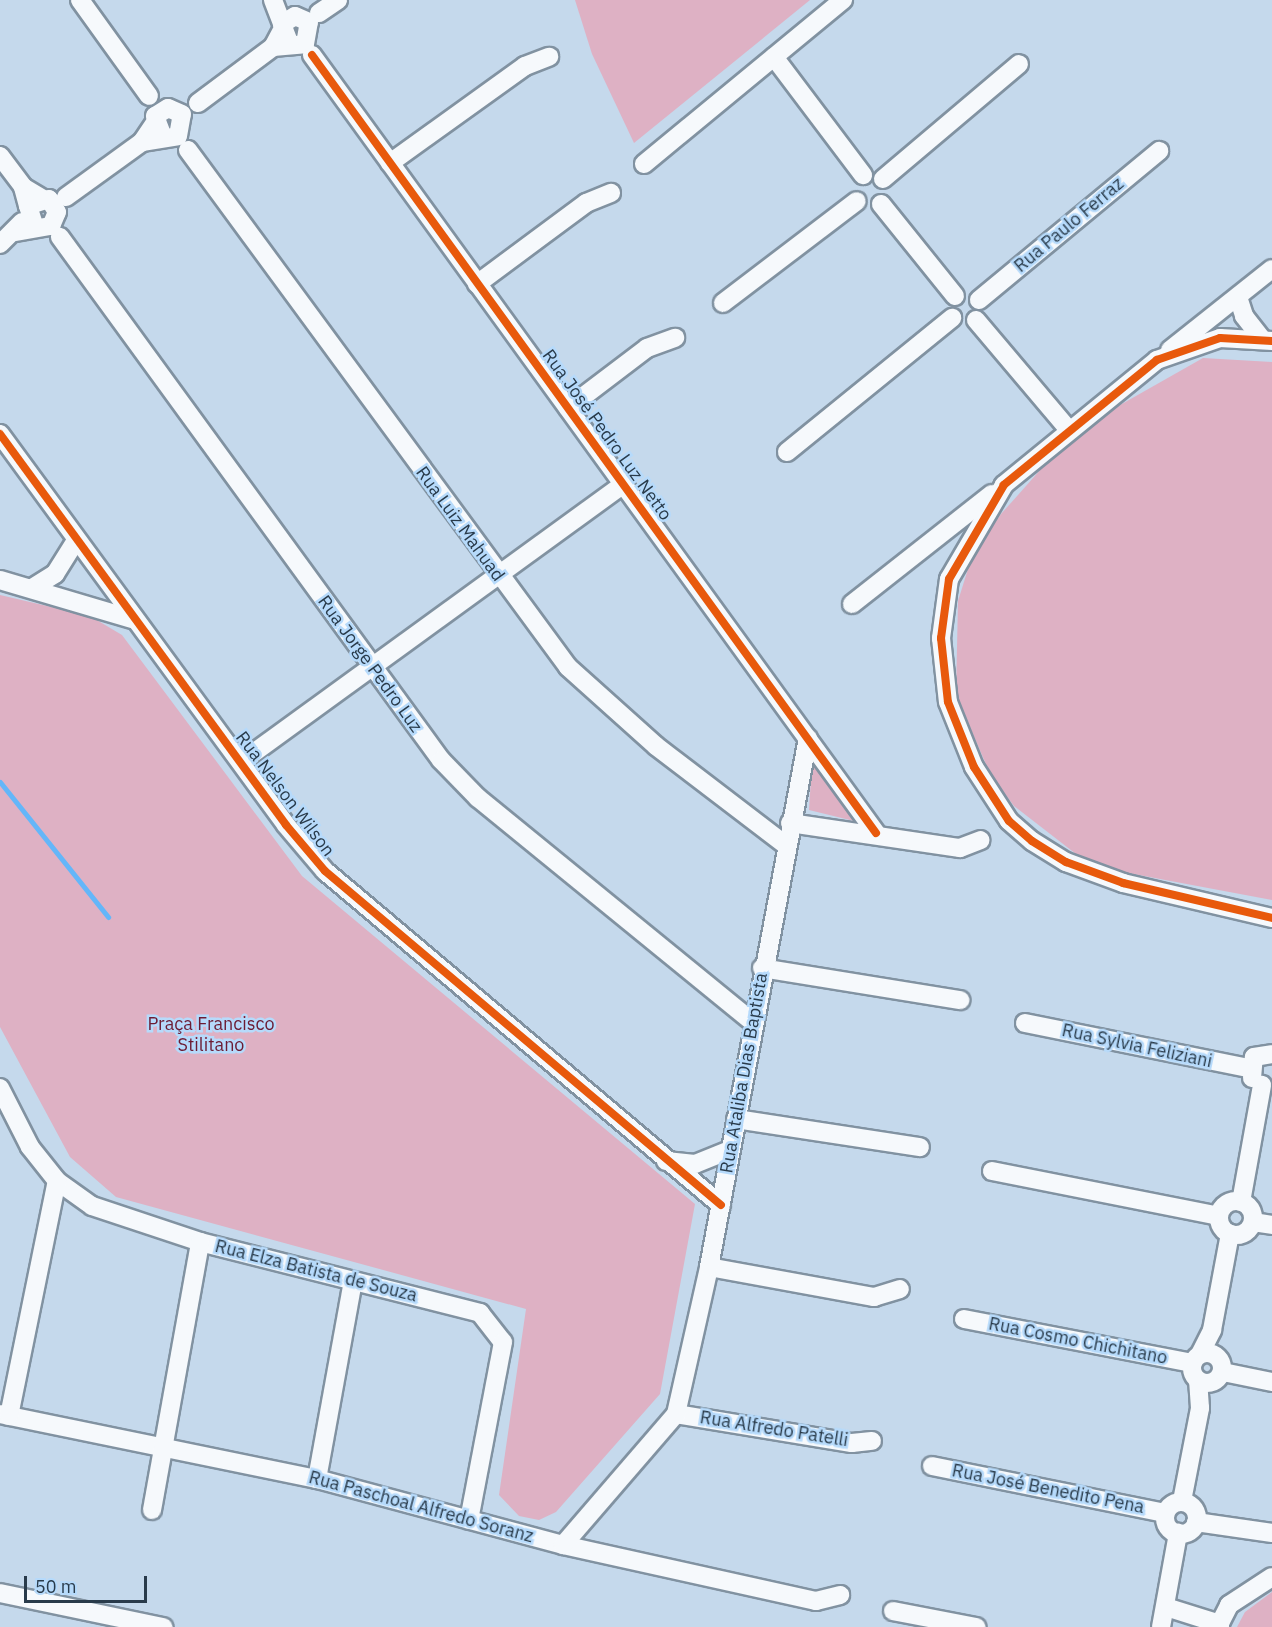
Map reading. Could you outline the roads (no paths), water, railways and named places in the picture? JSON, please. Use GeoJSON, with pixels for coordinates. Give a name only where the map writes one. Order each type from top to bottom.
{"type":"FeatureCollection","features":[{"type":"Feature","properties":{"kind":"street","name":"Rua Luiz Mahuad"},"geometry":{"type":"LineString","coordinates":[[80,0],[496,575],[568,667],[656,746],[787,846]]}},
{"type":"Feature","properties":{"kind":"street"},"geometry":{"type":"LineString","coordinates":[[0,244],[46,214],[198,103],[294,29],[338,0]]}},
{"type":"Feature","properties":{"kind":"street"},"geometry":{"type":"LineString","coordinates":[[644,164],[843,0]]}},
{"type":"Feature","properties":{"kind":"street","name":"Rua José Pedro Luz Netto"},"geometry":{"type":"LineString","coordinates":[[294,29],[876,833]]}},
{"type":"Feature","properties":{"kind":"street"},"geometry":{"type":"LineString","coordinates":[[390,163],[525,66],[549,57]]}},
{"type":"Feature","properties":{"kind":"street"},"geometry":{"type":"LineString","coordinates":[[774,57],[863,175],[883,179]]}},
{"type":"Feature","properties":{"kind":"street"},"geometry":{"type":"LineString","coordinates":[[883,179],[1019,64]]}},
{"type":"Feature","properties":{"kind":"street","name":"Rua Paulo Ferraz"},"geometry":{"type":"LineString","coordinates":[[979,300],[1159,151]]}},
{"type":"Feature","properties":{"kind":"street","name":"Rua Jorge Pedro Luz"},"geometry":{"type":"LineString","coordinates":[[0,156],[46,214],[441,760],[478,798],[753,1022]]}},
{"type":"Feature","properties":{"kind":"street"},"geometry":{"type":"LineString","coordinates":[[857,201],[855,188],[863,175]]}},
{"type":"Feature","properties":{"kind":"street"},"geometry":{"type":"LineString","coordinates":[[881,204],[887,189],[883,179]]}},
{"type":"Feature","properties":{"kind":"street"},"geometry":{"type":"LineString","coordinates":[[477,284],[586,203],[611,193]]}},
{"type":"Feature","properties":{"kind":"street"},"geometry":{"type":"LineString","coordinates":[[723,303],[857,201],[881,204],[956,296]]}},
{"type":"Feature","properties":{"kind":"street"},"geometry":{"type":"LineString","coordinates":[[852,604],[1272,269]]}},
{"type":"Feature","properties":{"kind":"street"},"geometry":{"type":"LineString","coordinates":[[976,320],[961,324],[952,318],[949,309],[956,296],[965,292],[979,300],[976,320],[1068,430]]}},
{"type":"Feature","properties":{"kind":"street"},"geometry":{"type":"LineString","coordinates":[[1238,297],[1244,316],[1266,340]]}},
{"type":"Feature","properties":{"kind":"street"},"geometry":{"type":"LineString","coordinates":[[787,452],[952,318]]}},
{"type":"Feature","properties":{"kind":"street"},"geometry":{"type":"LineString","coordinates":[[1157,360],[1220,338],[1266,340]]}},
{"type":"Feature","properties":{"kind":"street"},"geometry":{"type":"LineString","coordinates":[[568,408],[647,348],[675,339]]}},
{"type":"Feature","properties":{"kind":"street","name":"Rua Nelson Wilson"},"geometry":{"type":"LineString","coordinates":[[0,434],[132,619],[326,871],[720,1205]]}},
{"type":"Feature","properties":{"kind":"street"},"geometry":{"type":"LineString","coordinates":[[241,762],[624,484]]}},
{"type":"Feature","properties":{"kind":"street"},"geometry":{"type":"LineString","coordinates":[[1004,485],[949,579],[941,638],[948,702],[974,767],[1009,821],[1066,862],[1123,883],[1272,918]]}},
{"type":"Feature","properties":{"kind":"street"},"geometry":{"type":"LineString","coordinates":[[34,587],[55,574],[76,541]]}},
{"type":"Feature","properties":{"kind":"street"},"geometry":{"type":"LineString","coordinates":[[0,580],[34,587],[132,619]]}},
{"type":"Feature","properties":{"kind":"street","name":"Rua Ataliba Dias Baptista"},"geometry":{"type":"LineString","coordinates":[[563,1545],[676,1414],[709,1267],[762,968],[808,738]]}},
{"type":"Feature","properties":{"kind":"street"},"geometry":{"type":"LineString","coordinates":[[790,822],[876,833],[960,848],[981,840]]}},
{"type":"Feature","properties":{"kind":"street"},"geometry":{"type":"LineString","coordinates":[[762,968],[960,1000]]}},
{"type":"Feature","properties":{"kind":"street","name":"Rua Sylvia Feliziani"},"geometry":{"type":"LineString","coordinates":[[1025,1023],[1248,1068]]}},
{"type":"Feature","properties":{"kind":"street"},"geometry":{"type":"LineString","coordinates":[[1253,1222],[1241,1202],[1267,1085],[1248,1068],[1254,1057],[1271,1048]]}},
{"type":"Feature","properties":{"kind":"street","name":"Rua Elza Batista de Souza"},"geometry":{"type":"LineString","coordinates":[[0,1088],[30,1147],[57,1181],[92,1206],[200,1242],[480,1313],[503,1342],[469,1520]]}},
{"type":"Feature","properties":{"kind":"street"},"geometry":{"type":"LineString","coordinates":[[736,1119],[920,1147]]}},
{"type":"Feature","properties":{"kind":"street"},"geometry":{"type":"LineString","coordinates":[[666,1161],[695,1164],[730,1150]]}},
{"type":"Feature","properties":{"kind":"street"},"geometry":{"type":"LineString","coordinates":[[992,1171],[1219,1216],[1230,1234],[1182,1501],[1165,1513],[1167,1526],[1178,1533]]}},
{"type":"Feature","properties":{"kind":"street"},"geometry":{"type":"LineString","coordinates":[[5,1415],[57,1181]]}},
{"type":"Feature","properties":{"kind":"street"},"geometry":{"type":"LineString","coordinates":[[1219,1216],[1228,1203],[1241,1202]]}},
{"type":"Feature","properties":{"kind":"street"},"geometry":{"type":"LineString","coordinates":[[1253,1222],[1272,1225]]}},
{"type":"Feature","properties":{"kind":"street"},"geometry":{"type":"LineString","coordinates":[[1230,1234],[1244,1233],[1253,1222]]}},
{"type":"Feature","properties":{"kind":"street"},"geometry":{"type":"LineString","coordinates":[[152,1510],[200,1242]]}},
{"type":"Feature","properties":{"kind":"street"},"geometry":{"type":"LineString","coordinates":[[709,1267],[873,1297],[900,1289]]}},
{"type":"Feature","properties":{"kind":"street"},"geometry":{"type":"LineString","coordinates":[[317,1479],[353,1281]]}},
{"type":"Feature","properties":{"kind":"street","name":"Rua Cosmo Chichitano"},"geometry":{"type":"LineString","coordinates":[[964,1319],[1272,1382]]}},
{"type":"Feature","properties":{"kind":"street","name":"Rua Alfredo Patelli"},"geometry":{"type":"LineString","coordinates":[[676,1414],[852,1443],[872,1441]]}},
{"type":"Feature","properties":{"kind":"street","name":"Rua Paschoal Alfredo Soranz"},"geometry":{"type":"LineString","coordinates":[[5,1415],[317,1479],[563,1545],[816,1601],[840,1595]]}},
{"type":"Feature","properties":{"kind":"street","name":"Rua José Benedito Pena"},"geometry":{"type":"LineString","coordinates":[[932,1466],[1165,1513]]}},
{"type":"Feature","properties":{"kind":"street"},"geometry":{"type":"LineString","coordinates":[[1182,1501],[1194,1509],[1196,1522]]}},
{"type":"Feature","properties":{"kind":"street"},"geometry":{"type":"LineString","coordinates":[[1161,1627],[1178,1533],[1196,1522],[1272,1533]]}},
{"type":"Feature","properties":{"kind":"street"},"geometry":{"type":"LineString","coordinates":[[1166,1607],[1219,1625],[1230,1605],[1272,1576]]}},
{"type":"Feature","properties":{"kind":"street"},"geometry":{"type":"LineString","coordinates":[[0,1593],[117,1622],[163,1627]]}},
{"type":"Feature","properties":{"kind":"street"},"geometry":{"type":"LineString","coordinates":[[893,1611],[976,1627]]}},
{"type":"Feature","properties":{"kind":"waterway"},"geometry":{"type":"LineString","coordinates":[[0,782],[108,917]]}},
{"type":"Feature","properties":{"kind":"park label","name":"Praça Francisco Stilitano"},"geometry":{"type":"Point","coordinates":[211,1035]}}]}
